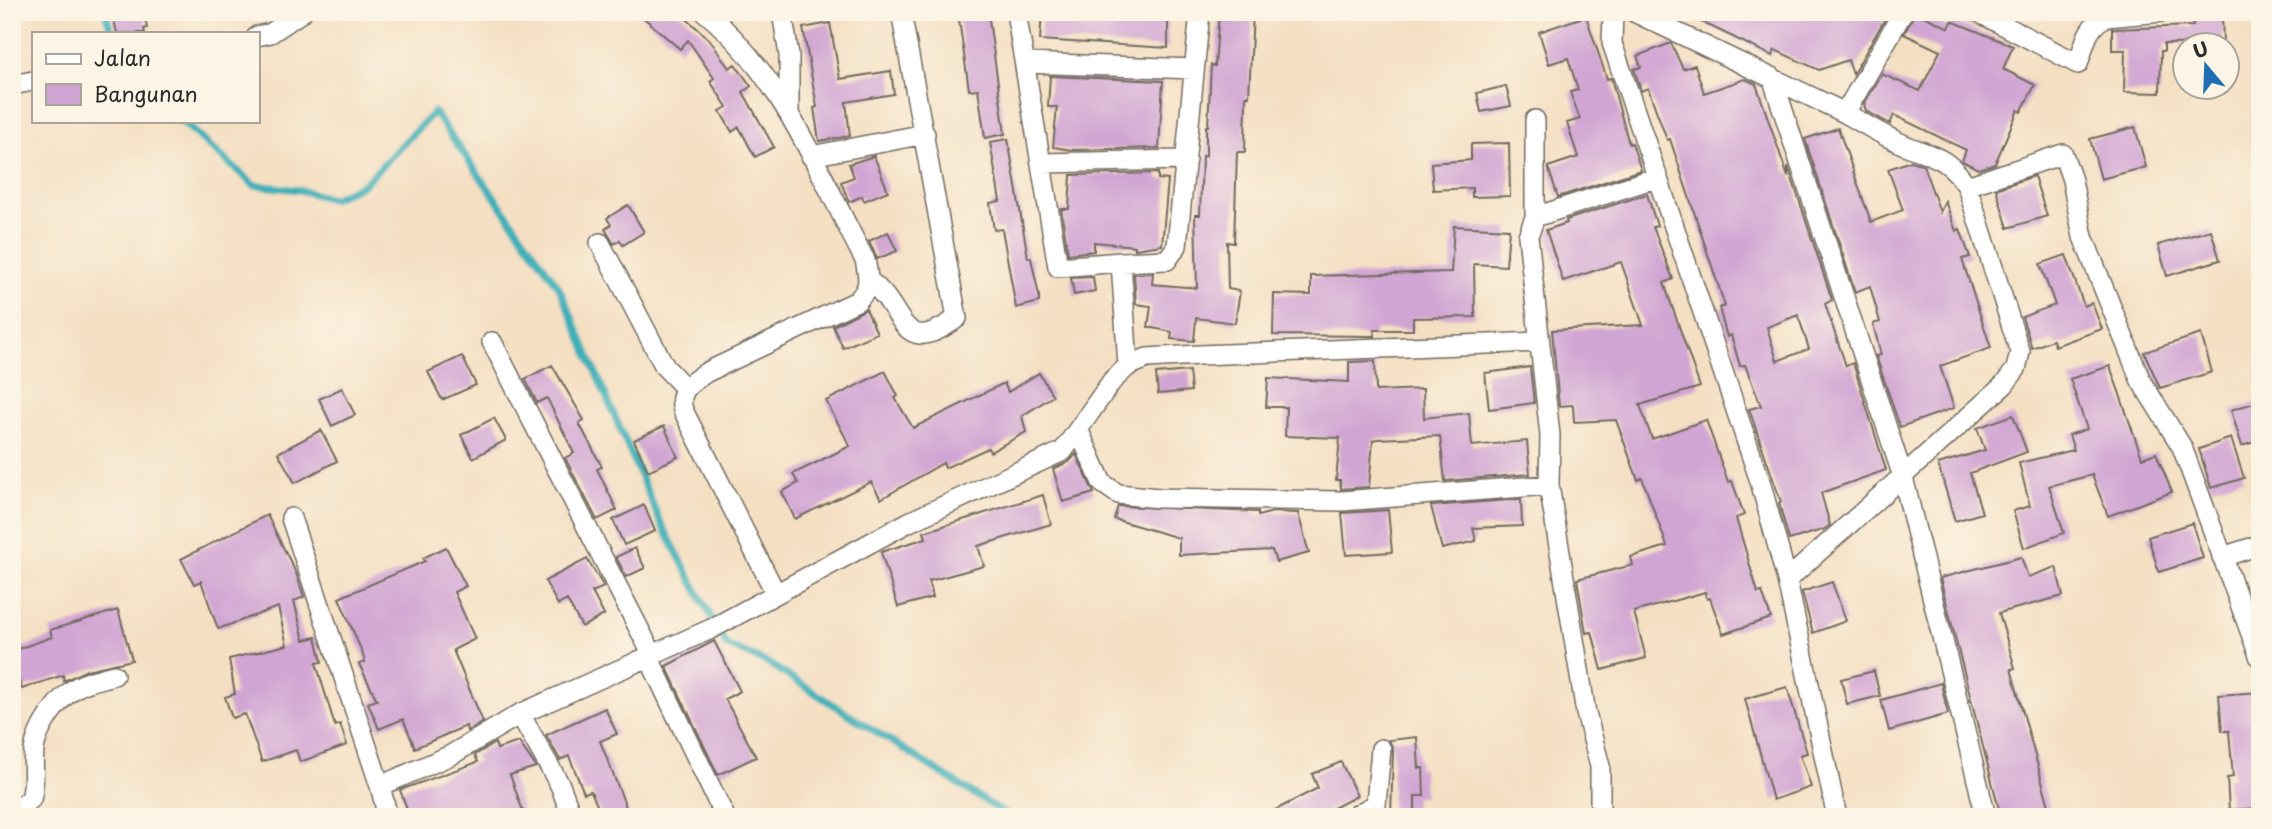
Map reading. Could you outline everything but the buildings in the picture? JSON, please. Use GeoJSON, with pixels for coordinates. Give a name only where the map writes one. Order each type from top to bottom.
{"type":"FeatureCollection","features":[{"type":"Feature","properties":{"kind":"street"},"geometry":{"type":"LineString","coordinates":[[259,36],[271,33],[302,12]]}},
{"type":"Feature","properties":{"kind":"street"},"geometry":{"type":"LineString","coordinates":[[782,12],[789,55],[789,113]]}},
{"type":"Feature","properties":{"kind":"street"},"geometry":{"type":"LineString","coordinates":[[869,281],[884,291],[906,330],[916,334],[939,332],[957,318],[901,12]]}},
{"type":"Feature","properties":{"kind":"street"},"geometry":{"type":"LineString","coordinates":[[1016,12],[1058,267],[1158,262],[1167,260],[1174,253],[1200,12]]}},
{"type":"Feature","properties":{"kind":"street"},"geometry":{"type":"LineString","coordinates":[[1613,12],[1612,43],[1759,481],[1787,580],[1837,817]]}},
{"type":"Feature","properties":{"kind":"street"},"geometry":{"type":"LineString","coordinates":[[1634,12],[1845,113],[1895,141],[1944,160],[1956,168],[1967,186],[2020,352],[2016,369],[2004,385],[1787,580]]}},
{"type":"Feature","properties":{"kind":"street"},"geometry":{"type":"LineString","coordinates":[[1845,113],[1903,12]]}},
{"type":"Feature","properties":{"kind":"street"},"geometry":{"type":"LineString","coordinates":[[1978,12],[2078,64],[2091,26],[2098,21],[2106,17],[2162,12]]}},
{"type":"Feature","properties":{"kind":"street"},"geometry":{"type":"LineString","coordinates":[[714,14],[743,48],[789,113],[865,260],[869,281],[866,292],[858,300],[707,372],[685,388],[680,399],[682,410],[775,592]]}},
{"type":"Feature","properties":{"kind":"street"},"geometry":{"type":"LineString","coordinates":[[1026,64],[1194,69]]}},
{"type":"Feature","properties":{"kind":"street"},"geometry":{"type":"LineString","coordinates":[[1772,78],[1903,477],[1986,817]]}},
{"type":"Feature","properties":{"kind":"street"},"geometry":{"type":"LineString","coordinates":[[12,85],[32,81]]}},
{"type":"Feature","properties":{"kind":"street"},"geometry":{"type":"LineString","coordinates":[[1535,120],[1535,217],[1528,236],[1536,286],[1539,342],[1550,435],[1549,485],[1584,704],[1600,766],[1600,817]]}},
{"type":"Feature","properties":{"kind":"street"},"geometry":{"type":"LineString","coordinates":[[811,156],[925,134]]}},
{"type":"Feature","properties":{"kind":"street"},"geometry":{"type":"LineString","coordinates":[[1967,186],[2063,154],[2072,180],[2083,237],[2141,381],[2182,447],[2260,658]]}},
{"type":"Feature","properties":{"kind":"street"},"geometry":{"type":"LineString","coordinates":[[1041,163],[1186,160]]}},
{"type":"Feature","properties":{"kind":"street"},"geometry":{"type":"LineString","coordinates":[[1535,217],[1658,177]]}},
{"type":"Feature","properties":{"kind":"street"},"geometry":{"type":"LineString","coordinates":[[600,243],[665,367],[685,388]]}},
{"type":"Feature","properties":{"kind":"street"},"geometry":{"type":"LineString","coordinates":[[1121,262],[1128,366]]}},
{"type":"Feature","properties":{"kind":"street"},"geometry":{"type":"LineString","coordinates":[[492,342],[651,657],[725,817]]}},
{"type":"Feature","properties":{"kind":"street"},"geometry":{"type":"LineString","coordinates":[[380,786],[451,755],[520,714],[718,625],[909,522],[1063,451],[1112,381],[1128,366],[1147,358],[1539,342]]}},
{"type":"Feature","properties":{"kind":"street"},"geometry":{"type":"LineString","coordinates":[[1079,431],[1102,483],[1118,494],[1159,498],[1342,501],[1549,485]]}},
{"type":"Feature","properties":{"kind":"street"},"geometry":{"type":"LineString","coordinates":[[291,517],[388,817]]}},
{"type":"Feature","properties":{"kind":"street"},"geometry":{"type":"LineString","coordinates":[[2222,557],[2260,545]]}},
{"type":"Feature","properties":{"kind":"street"},"geometry":{"type":"LineString","coordinates":[[12,813],[31,799],[36,744],[44,723],[77,686],[114,674]]}},
{"type":"Feature","properties":{"kind":"street"},"geometry":{"type":"LineString","coordinates":[[520,714],[560,785],[572,817]]}},
{"type":"Feature","properties":{"kind":"street"},"geometry":{"type":"LineString","coordinates":[[1353,817],[1376,810],[1381,749]]}},
{"type":"Feature","properties":{"kind":"waterway"},"geometry":{"type":"LineString","coordinates":[[105,12],[112,32]]}},
{"type":"Feature","properties":{"kind":"waterway"},"geometry":{"type":"LineString","coordinates":[[182,122],[254,185],[299,190],[332,199],[364,184],[434,112],[559,287],[659,519],[726,645],[768,663],[1010,817]]}}]}
